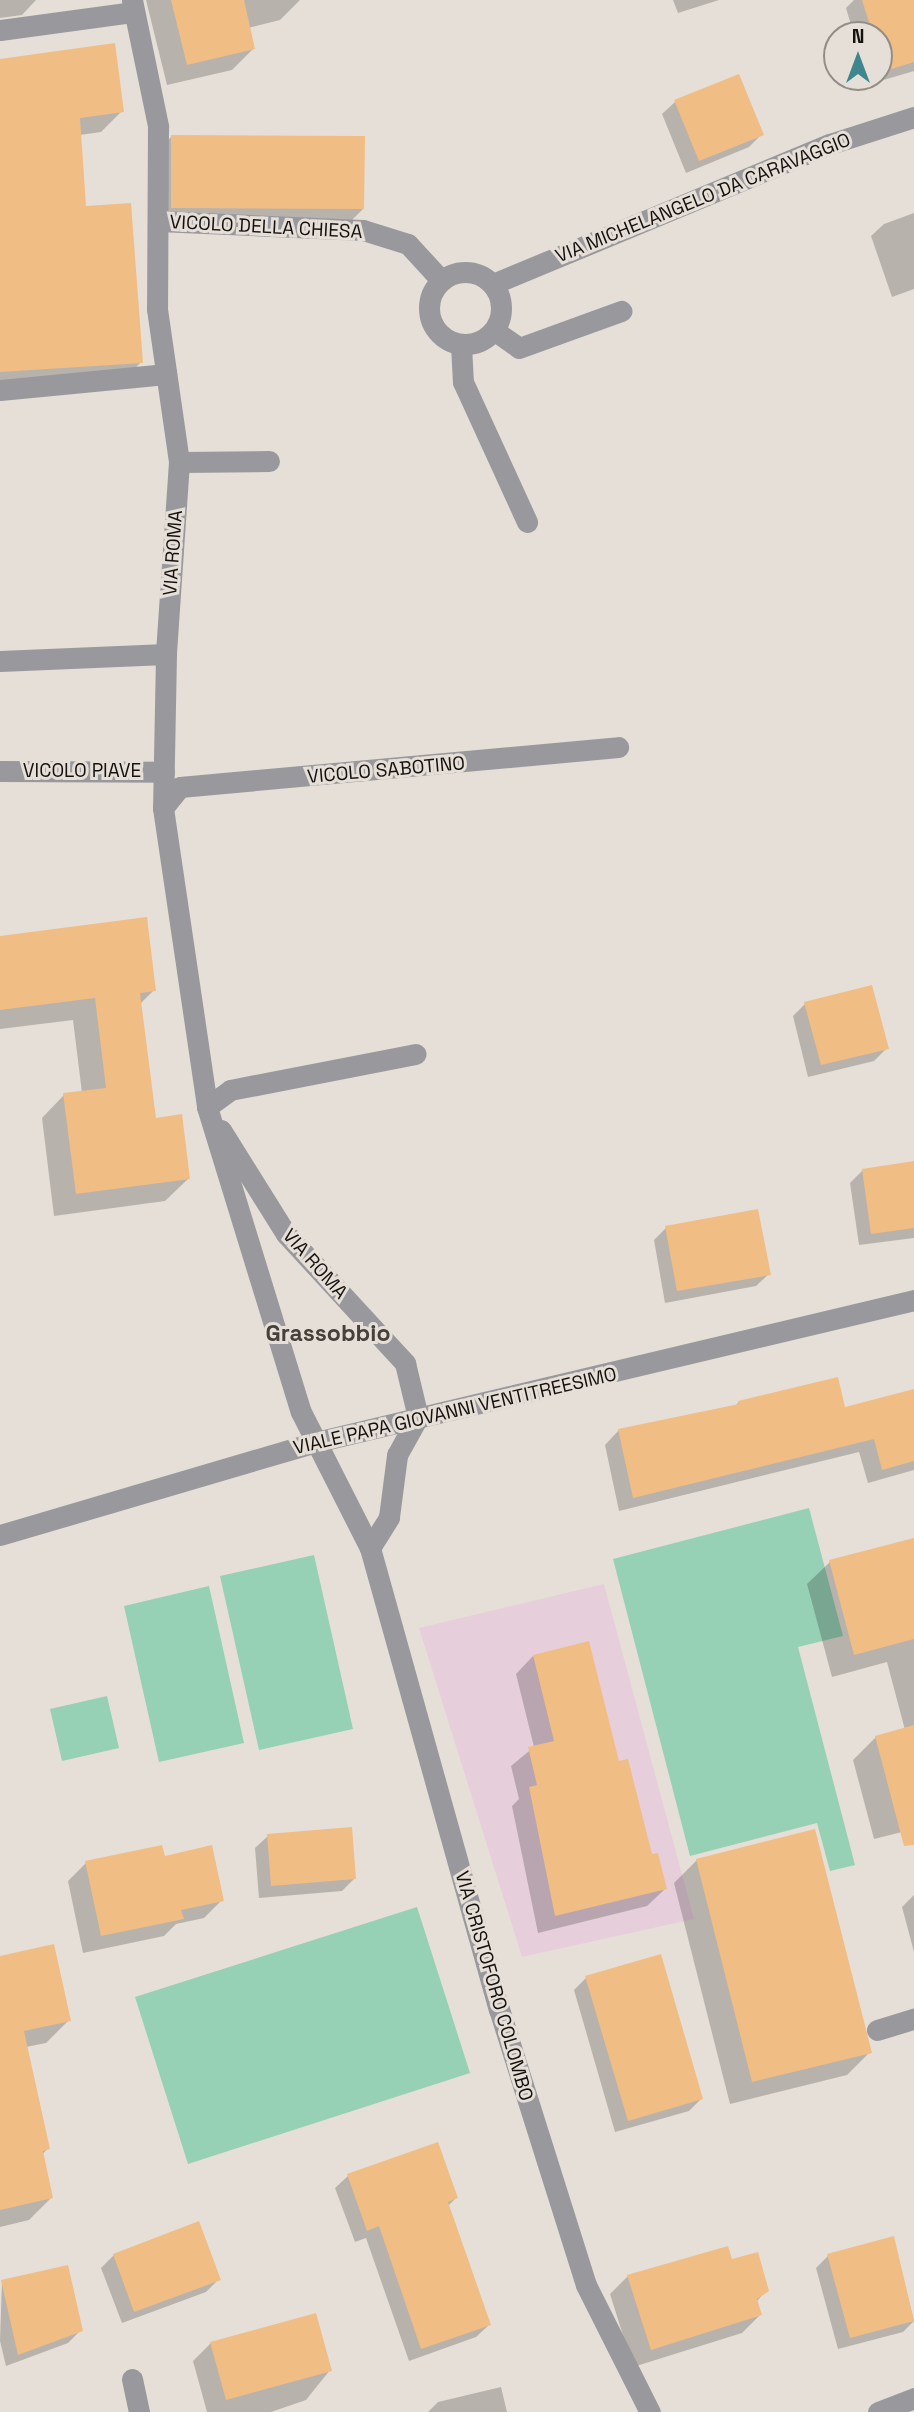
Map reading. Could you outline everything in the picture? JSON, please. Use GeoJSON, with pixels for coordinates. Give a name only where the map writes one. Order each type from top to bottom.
{"type":"FeatureCollection","features":[{"type":"Feature","properties":{"kind":"street"},"geometry":{"type":"LineString","coordinates":[[0,30],[133,6]]}},
{"type":"Feature","properties":{"kind":"street","name":"VIA ROMA"},"geometry":{"type":"LineString","coordinates":[[133,6],[158,126],[157,309],[179,462],[166,654],[163,808],[207,1107],[301,1412],[316,1442]]}},
{"type":"Feature","properties":{"kind":"street","name":"VIA MICHELANGELO DA CARAVAGGIO"},"geometry":{"type":"LineString","coordinates":[[493,284],[830,144],[914,117]]}},
{"type":"Feature","properties":{"kind":"street","name":"VICOLO DELLA CHIESA"},"geometry":{"type":"LineString","coordinates":[[158,221],[363,230],[408,244],[441,280]]}},
{"type":"Feature","properties":{"kind":"street"},"geometry":{"type":"LineString","coordinates":[[462,271],[493,284],[502,307],[495,331],[485,339],[461,345],[440,334],[429,313],[434,289],[441,280],[462,271]]}},
{"type":"Feature","properties":{"kind":"street"},"geometry":{"type":"LineString","coordinates":[[495,331],[519,348],[621,311]]}},
{"type":"Feature","properties":{"kind":"street"},"geometry":{"type":"LineString","coordinates":[[461,345],[463,382],[527,522]]}},
{"type":"Feature","properties":{"kind":"street"},"geometry":{"type":"LineString","coordinates":[[0,390],[166,374]]}},
{"type":"Feature","properties":{"kind":"street"},"geometry":{"type":"LineString","coordinates":[[179,462],[269,461]]}},
{"type":"Feature","properties":{"kind":"street"},"geometry":{"type":"LineString","coordinates":[[0,661],[166,654]]}},
{"type":"Feature","properties":{"kind":"street","name":"VICOLO SABOTINO"},"geometry":{"type":"LineString","coordinates":[[163,808],[180,787],[618,747]]}},
{"type":"Feature","properties":{"kind":"street","name":"VICOLO PIAVE"},"geometry":{"type":"LineString","coordinates":[[0,771],[164,772]]}},
{"type":"Feature","properties":{"kind":"street"},"geometry":{"type":"LineString","coordinates":[[207,1107],[230,1090],[416,1054]]}},
{"type":"Feature","properties":{"kind":"street","name":"VIA ROMA"},"geometry":{"type":"LineString","coordinates":[[207,1107],[286,1234],[405,1363],[418,1417]]}},
{"type":"Feature","properties":{"kind":"street","name":"VIALE PAPA GIOVANNI VENTITREESIMO"},"geometry":{"type":"LineString","coordinates":[[0,1535],[316,1442],[914,1300]]}},
{"type":"Feature","properties":{"kind":"street"},"geometry":{"type":"LineString","coordinates":[[370,1548],[389,1517],[397,1455],[418,1417]]}},
{"type":"Feature","properties":{"kind":"street","name":"VIA CRISTOFORO COLOMBO"},"geometry":{"type":"LineString","coordinates":[[316,1442],[370,1548],[499,2009],[586,2286],[650,2412]]}},
{"type":"Feature","properties":{"kind":"street"},"geometry":{"type":"LineString","coordinates":[[877,2030],[914,2019]]}},
{"type":"Feature","properties":{"kind":"street"},"geometry":{"type":"LineString","coordinates":[[132,2379],[139,2412]]}},
{"type":"Feature","properties":{"kind":"street"},"geometry":{"type":"LineString","coordinates":[[878,2412],[914,2398]]}},
{"type":"Feature","properties":{"kind":"shaded area"},"geometry":{"type":"Polygon","coordinates":[[[604,1584],[694,1919],[522,1957],[419,1628],[604,1584]]]}},
{"type":"Feature","properties":{"kind":"green space"},"geometry":{"type":"Polygon","coordinates":[[[809,1508],[843,1636],[798,1647],[855,1865],[830,1871],[817,1823],[690,1856],[613,1559],[809,1508]]]}},
{"type":"Feature","properties":{"kind":"green space"},"geometry":{"type":"Polygon","coordinates":[[[314,1555],[353,1729],[259,1750],[220,1576],[314,1555]]]}},
{"type":"Feature","properties":{"kind":"green space"},"geometry":{"type":"Polygon","coordinates":[[[209,1586],[244,1743],[159,1762],[124,1606],[209,1586]]]}},
{"type":"Feature","properties":{"kind":"green space"},"geometry":{"type":"Polygon","coordinates":[[[107,1696],[119,1748],[62,1761],[50,1709],[107,1696]]]}},
{"type":"Feature","properties":{"kind":"green space"},"geometry":{"type":"Polygon","coordinates":[[[417,1907],[470,2073],[188,2164],[135,1997],[417,1907]]]}},
{"type":"Feature","properties":{"kind":"building"},"geometry":{"type":"Polygon","coordinates":[[[171,0],[244,0],[255,49],[187,65],[171,0]]]}},
{"type":"Feature","properties":{"kind":"building"},"geometry":{"type":"Polygon","coordinates":[[[862,0],[914,0],[914,62],[893,69],[893,21],[869,21],[862,0]]]}},
{"type":"Feature","properties":{"kind":"building"},"geometry":{"type":"Polygon","coordinates":[[[115,43],[124,112],[80,118],[86,206],[131,203],[143,363],[0,372],[0,59],[115,43]]]}},
{"type":"Feature","properties":{"kind":"building"},"geometry":{"type":"Polygon","coordinates":[[[739,74],[764,135],[699,161],[674,100],[739,74]]]}},
{"type":"Feature","properties":{"kind":"building"},"geometry":{"type":"Polygon","coordinates":[[[171,135],[365,136],[364,209],[171,208],[171,135]]]}},
{"type":"Feature","properties":{"kind":"building"},"geometry":{"type":"Polygon","coordinates":[[[147,917],[156,991],[140,993],[156,1118],[182,1114],[190,1179],[76,1194],[63,1093],[106,1088],[95,998],[0,1010],[0,936],[147,917]]]}},
{"type":"Feature","properties":{"kind":"building"},"geometry":{"type":"Polygon","coordinates":[[[872,985],[889,1049],[821,1065],[804,1002],[872,985]]]}},
{"type":"Feature","properties":{"kind":"building"},"geometry":{"type":"Polygon","coordinates":[[[914,1161],[914,1228],[871,1234],[862,1169],[914,1161]]]}},
{"type":"Feature","properties":{"kind":"building"},"geometry":{"type":"Polygon","coordinates":[[[758,1209],[771,1275],[677,1291],[665,1226],[758,1209]]]}},
{"type":"Feature","properties":{"kind":"building"},"geometry":{"type":"Polygon","coordinates":[[[838,1377],[845,1407],[914,1389],[914,1461],[882,1470],[874,1439],[633,1498],[618,1429],[739,1404],[738,1401],[838,1377]]]}},
{"type":"Feature","properties":{"kind":"building"},"geometry":{"type":"Polygon","coordinates":[[[914,1538],[914,1639],[854,1655],[829,1560],[914,1538]]]}},
{"type":"Feature","properties":{"kind":"building"},"geometry":{"type":"Polygon","coordinates":[[[589,1641],[619,1761],[628,1759],[652,1854],[658,1853],[667,1889],[555,1916],[529,1787],[537,1785],[528,1747],[554,1741],[533,1655],[589,1641]]]}},
{"type":"Feature","properties":{"kind":"building"},"geometry":{"type":"Polygon","coordinates":[[[914,1725],[914,1845],[904,1846],[875,1736],[914,1725]]]}},
{"type":"Feature","properties":{"kind":"building"},"geometry":{"type":"Polygon","coordinates":[[[352,1827],[356,1879],[271,1886],[267,1834],[352,1827]]]}},
{"type":"Feature","properties":{"kind":"building"},"geometry":{"type":"Polygon","coordinates":[[[815,1829],[872,2053],[752,2082],[696,1859],[815,1829]]]}},
{"type":"Feature","properties":{"kind":"building"},"geometry":{"type":"Polygon","coordinates":[[[162,1845],[165,1856],[212,1845],[224,1901],[181,1910],[184,1919],[101,1936],[85,1861],[162,1845]]]}},
{"type":"Feature","properties":{"kind":"building"},"geometry":{"type":"Polygon","coordinates":[[[54,1944],[71,2021],[24,2031],[50,2149],[43,2151],[53,2198],[0,2210],[0,1956],[54,1944]]]}},
{"type":"Feature","properties":{"kind":"building"},"geometry":{"type":"Polygon","coordinates":[[[661,1954],[703,2099],[628,2121],[585,1976],[661,1954]]]}},
{"type":"Feature","properties":{"kind":"building"},"geometry":{"type":"Polygon","coordinates":[[[438,2142],[458,2198],[448,2202],[491,2325],[421,2349],[379,2226],[367,2231],[347,2174],[438,2142]]]}},
{"type":"Feature","properties":{"kind":"building"},"geometry":{"type":"Polygon","coordinates":[[[199,2221],[221,2280],[134,2312],[113,2254],[199,2221]]]}},
{"type":"Feature","properties":{"kind":"building"},"geometry":{"type":"Polygon","coordinates":[[[894,2236],[914,2321],[850,2338],[827,2254],[894,2236]]]}},
{"type":"Feature","properties":{"kind":"building"},"geometry":{"type":"Polygon","coordinates":[[[728,2246],[732,2259],[758,2252],[769,2291],[757,2299],[762,2315],[651,2350],[627,2275],[728,2246]]]}},
{"type":"Feature","properties":{"kind":"building"},"geometry":{"type":"Polygon","coordinates":[[[68,2265],[83,2331],[18,2355],[1,2280],[68,2265]]]}},
{"type":"Feature","properties":{"kind":"building"},"geometry":{"type":"Polygon","coordinates":[[[316,2313],[332,2371],[226,2400],[210,2342],[316,2313]]]}},
{"type":"Feature","properties":{"kind":"district","name":"Grassobbio"},"geometry":{"type":"Point","coordinates":[328,1333]}}]}
